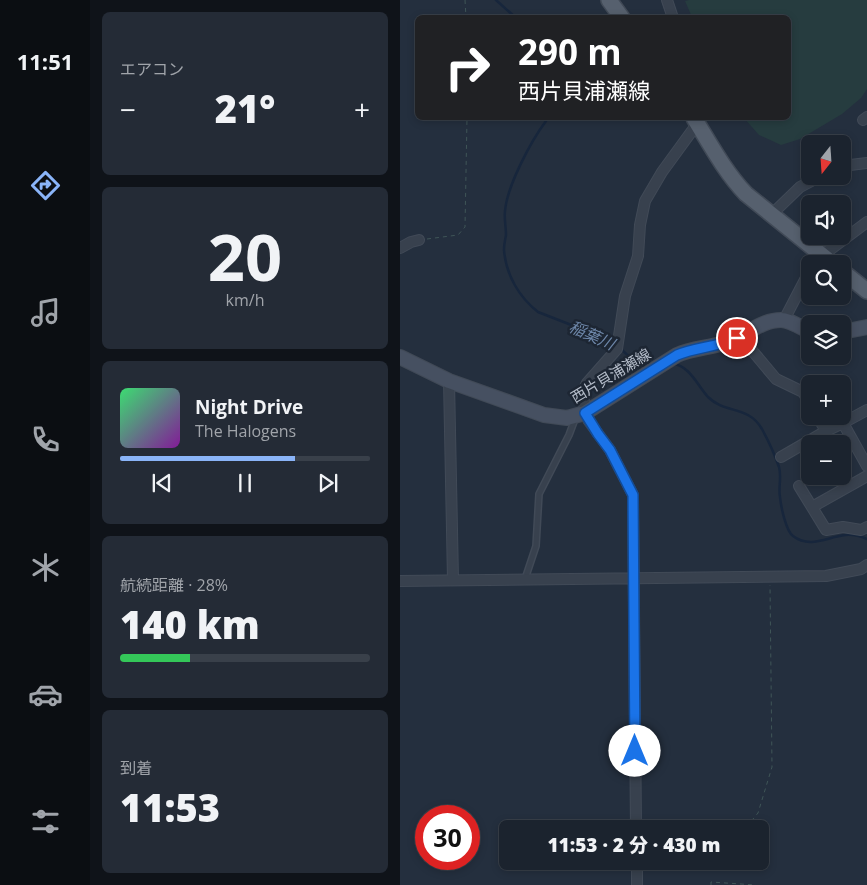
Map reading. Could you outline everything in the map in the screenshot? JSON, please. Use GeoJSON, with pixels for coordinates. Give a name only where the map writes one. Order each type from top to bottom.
{"type":"FeatureCollection","features":[{"type":"Feature","properties":{"kind":"main road"},"geometry":{"type":"LineString","coordinates":[[609,0],[620,15]]}},
{"type":"Feature","properties":{"kind":"main road"},"geometry":{"type":"LineString","coordinates":[[696,121],[727,173],[746,194],[772,214],[814,255]]}},
{"type":"Feature","properties":{"kind":"main road"},"geometry":{"type":"LineString","coordinates":[[851,278],[867,291]]}},
{"type":"Feature","properties":{"kind":"main road"},"geometry":{"type":"LineString","coordinates":[[784,320],[801,328]]}},
{"type":"Feature","properties":{"kind":"main road","name":"西片貝浦瀬線"},"geometry":{"type":"LineString","coordinates":[[400,357],[449,381],[544,415],[560,418],[581,415],[686,351],[727,342],[767,323],[784,320]]}},
{"type":"Feature","properties":{"kind":"main road"},"geometry":{"type":"LineString","coordinates":[[851,330],[867,327]]}},
{"type":"Feature","properties":{"kind":"street"},"geometry":{"type":"LineString","coordinates":[[667,0],[672,15]]}},
{"type":"Feature","properties":{"kind":"street"},"geometry":{"type":"LineString","coordinates":[[636,820],[633,495],[610,450],[581,415],[585,387],[617,349],[625,296],[638,256],[640,225],[645,200],[696,121]]}},
{"type":"Feature","properties":{"kind":"street"},"geometry":{"type":"LineString","coordinates":[[851,165],[867,163]]}},
{"type":"Feature","properties":{"kind":"street"},"geometry":{"type":"LineString","coordinates":[[772,214],[804,185]]}},
{"type":"Feature","properties":{"kind":"street"},"geometry":{"type":"LineString","coordinates":[[822,255],[867,222]]}},
{"type":"Feature","properties":{"kind":"street"},"geometry":{"type":"LineString","coordinates":[[400,248],[410,242],[419,240]]}},
{"type":"Feature","properties":{"kind":"street"},"geometry":{"type":"LineString","coordinates":[[784,320],[801,287]]}},
{"type":"Feature","properties":{"kind":"street"},"geometry":{"type":"LineString","coordinates":[[746,333],[750,348],[776,379],[801,391]]}},
{"type":"Feature","properties":{"kind":"street"},"geometry":{"type":"LineString","coordinates":[[449,381],[453,580]]}},
{"type":"Feature","properties":{"kind":"street"},"geometry":{"type":"LineString","coordinates":[[851,419],[867,410]]}},
{"type":"Feature","properties":{"kind":"street"},"geometry":{"type":"LineString","coordinates":[[822,425],[826,432]]}},
{"type":"Feature","properties":{"kind":"street"},"geometry":{"type":"LineString","coordinates":[[781,457],[839,425]]}},
{"type":"Feature","properties":{"kind":"street"},"geometry":{"type":"LineString","coordinates":[[844,425],[867,466]]}},
{"type":"Feature","properties":{"kind":"street"},"geometry":{"type":"LineString","coordinates":[[812,507],[867,476]]}},
{"type":"Feature","properties":{"kind":"street"},"geometry":{"type":"LineString","coordinates":[[799,486],[826,530],[843,527],[862,530],[867,527]]}},
{"type":"Feature","properties":{"kind":"street"},"geometry":{"type":"LineString","coordinates":[[400,581],[826,576],[867,565]]}},
{"type":"Feature","properties":{"kind":"street"},"geometry":{"type":"LineString","coordinates":[[637,870],[637,885]]}},
{"type":"Feature","properties":{"kind":"lane"},"geometry":{"type":"LineString","coordinates":[[525,579],[536,546],[539,494],[581,415]]}},
{"type":"Feature","properties":{"kind":"path"},"geometry":{"type":"LineString","coordinates":[[465,0],[466,15]]}},
{"type":"Feature","properties":{"kind":"path"},"geometry":{"type":"LineString","coordinates":[[419,240],[458,235],[466,227],[467,120]]}},
{"type":"Feature","properties":{"kind":"path"},"geometry":{"type":"LineString","coordinates":[[753,820],[758,814],[772,767],[770,577]]}},
{"type":"Feature","properties":{"kind":"path"},"geometry":{"type":"LineString","coordinates":[[711,885],[711,882],[756,885]]}},
{"type":"Feature","properties":{"kind":"green space"},"geometry":{"type":"Polygon","coordinates":[[[867,0],[867,89],[861,98],[842,114],[807,135],[801,135],[800,139],[781,145],[759,135],[746,120],[791,120],[791,15],[691,15],[685,1],[867,0]]]}},
{"type":"Feature","properties":{"kind":"waterway","name":"稲葉川"},"geometry":{"type":"LineString","coordinates":[[496,0],[513,15]]}},
{"type":"Feature","properties":{"kind":"waterway","name":"稲葉川"},"geometry":{"type":"LineString","coordinates":[[546,120],[521,164],[510,189],[505,214],[506,235],[504,250],[507,268],[519,292],[538,312],[615,342]]}},
{"type":"Feature","properties":{"kind":"waterway","name":"稲葉川"},"geometry":{"type":"LineString","coordinates":[[620,348],[634,359],[652,364]]}},
{"type":"Feature","properties":{"kind":"waterway","name":"稲葉川"},"geometry":{"type":"LineString","coordinates":[[673,364],[684,368],[708,397],[722,406],[750,416],[762,429],[779,467],[781,507],[786,524],[793,536],[806,542],[848,535],[867,539]]}},
{"type":"Feature","properties":{"kind":"route"},"geometry":{"type":"LineString","coordinates":[[635,751],[633,495],[610,450],[585,413],[677,355],[737,338]]}}]}
